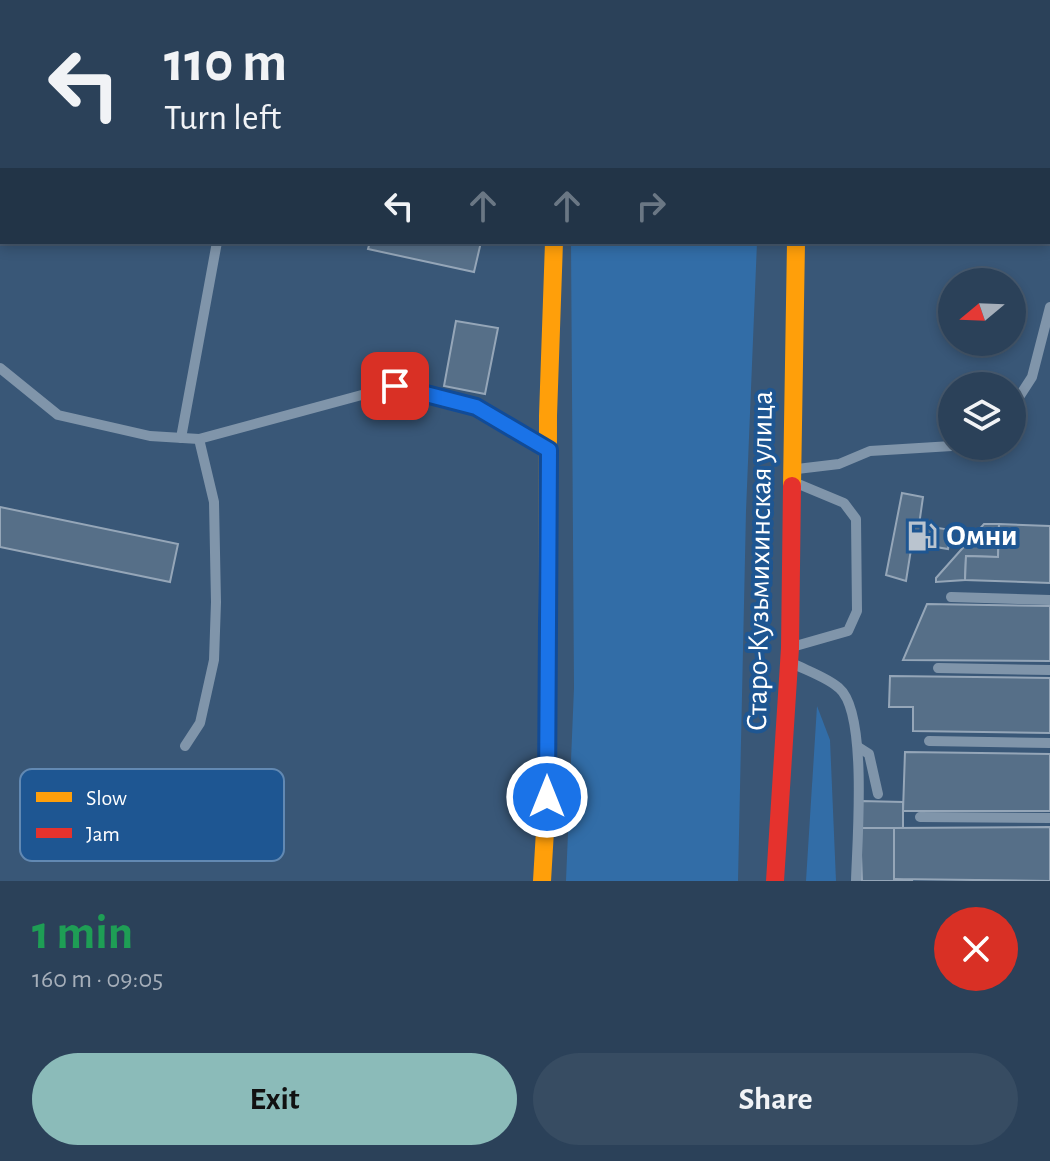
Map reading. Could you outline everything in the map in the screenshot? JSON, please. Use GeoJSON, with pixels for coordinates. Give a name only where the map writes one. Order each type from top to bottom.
{"type":"FeatureCollection","features":[{"type":"Feature","properties":{"kind":"street"},"geometry":{"type":"LineString","coordinates":[[542,881],[547,797],[554,244]]}},
{"type":"Feature","properties":{"kind":"street","name":"Старо-Кузьмихинская улица"},"geometry":{"type":"LineString","coordinates":[[775,881],[789,654],[796,244]]}},
{"type":"Feature","properties":{"kind":"lane"},"geometry":{"type":"LineString","coordinates":[[181,438],[217,244]]}},
{"type":"Feature","properties":{"kind":"lane"},"geometry":{"type":"LineString","coordinates":[[1026,386],[1032,377],[1050,307]]}},
{"type":"Feature","properties":{"kind":"lane"},"geometry":{"type":"LineString","coordinates":[[0,368],[58,415],[150,436],[199,439],[395,386],[476,407],[549,450]]}},
{"type":"Feature","properties":{"kind":"lane"},"geometry":{"type":"LineString","coordinates":[[185,746],[200,723],[211,673],[216,602],[214,502],[199,439]]}},
{"type":"Feature","properties":{"kind":"lane"},"geometry":{"type":"LineString","coordinates":[[790,475],[839,464],[870,451],[938,447]]}},
{"type":"Feature","properties":{"kind":"lane"},"geometry":{"type":"LineString","coordinates":[[789,654],[848,631],[857,611],[856,519],[844,503],[790,475]]}},
{"type":"Feature","properties":{"kind":"lane"},"geometry":{"type":"LineString","coordinates":[[951,597],[1050,600]]}},
{"type":"Feature","properties":{"kind":"lane"},"geometry":{"type":"LineString","coordinates":[[789,654],[841,689],[853,713],[858,747],[856,881]]}},
{"type":"Feature","properties":{"kind":"lane"},"geometry":{"type":"LineString","coordinates":[[938,668],[1050,670]]}},
{"type":"Feature","properties":{"kind":"lane"},"geometry":{"type":"LineString","coordinates":[[929,741],[1050,743]]}},
{"type":"Feature","properties":{"kind":"lane"},"geometry":{"type":"LineString","coordinates":[[858,747],[869,754],[878,794]]}},
{"type":"Feature","properties":{"kind":"lane"},"geometry":{"type":"LineString","coordinates":[[920,817],[1050,818]]}},
{"type":"Feature","properties":{"kind":"shaded area"},"geometry":{"type":"Polygon","coordinates":[[[571,244],[757,244],[746,511],[738,881],[566,881],[574,688],[571,244]]]}},
{"type":"Feature","properties":{"kind":"shaded area"},"geometry":{"type":"Polygon","coordinates":[[[817,706],[830,740],[836,881],[806,881],[817,706]]]}},
{"type":"Feature","properties":{"kind":"building"},"geometry":{"type":"Polygon","coordinates":[[[369,244],[481,244],[474,272],[368,249],[369,244]]]}},
{"type":"Feature","properties":{"kind":"building"},"geometry":{"type":"Polygon","coordinates":[[[456,321],[498,328],[485,394],[444,386],[456,321]]]}},
{"type":"Feature","properties":{"kind":"building","name":"Омни"},"geometry":{"type":"Polygon","coordinates":[[[902,493],[923,497],[919,525],[951,530],[948,549],[912,543],[906,581],[886,575],[902,493]]]}},
{"type":"Feature","properties":{"kind":"building"},"geometry":{"type":"Polygon","coordinates":[[[0,507],[178,544],[170,582],[0,547],[0,507]]]}},
{"type":"Feature","properties":{"kind":"building"},"geometry":{"type":"Polygon","coordinates":[[[984,524],[999,524],[998,557],[966,556],[965,580],[936,582],[936,578],[984,524]]]}},
{"type":"Feature","properties":{"kind":"building"},"geometry":{"type":"Polygon","coordinates":[[[999,524],[1050,526],[1050,583],[965,580],[966,556],[998,557],[999,524]]]}},
{"type":"Feature","properties":{"kind":"building"},"geometry":{"type":"Polygon","coordinates":[[[927,604],[1050,606],[1050,661],[903,660],[927,604]]]}},
{"type":"Feature","properties":{"kind":"building"},"geometry":{"type":"Polygon","coordinates":[[[890,676],[1050,678],[1050,733],[913,731],[913,707],[889,707],[890,676]]]}},
{"type":"Feature","properties":{"kind":"building"},"geometry":{"type":"Polygon","coordinates":[[[905,752],[1050,754],[1050,811],[903,811],[905,752]]]}},
{"type":"Feature","properties":{"kind":"building"},"geometry":{"type":"Polygon","coordinates":[[[861,801],[903,802],[903,829],[860,828],[861,801]]]}},
{"type":"Feature","properties":{"kind":"building"},"geometry":{"type":"Polygon","coordinates":[[[1050,827],[1050,881],[894,879],[894,828],[1050,827]]]}},
{"type":"Feature","properties":{"kind":"building"},"geometry":{"type":"Polygon","coordinates":[[[860,828],[894,828],[894,879],[913,881],[862,881],[860,828]]]}},
{"type":"Feature","properties":{"kind":"traffic: slow"},"geometry":{"type":"LineString","coordinates":[[542,881],[547,797],[548,416],[554,244]]}},
{"type":"Feature","properties":{"kind":"traffic: slow"},"geometry":{"type":"LineString","coordinates":[[792,486],[796,244]]}},
{"type":"Feature","properties":{"kind":"traffic: jam"},"geometry":{"type":"LineString","coordinates":[[775,881],[790,648],[792,486]]}},
{"type":"Feature","properties":{"kind":"place","name":"Омни"},"geometry":{"type":"Point","coordinates":[922,536]}},
{"type":"Feature","properties":{"kind":"route"},"geometry":{"type":"LineString","coordinates":[[395,386],[476,407],[549,450],[547,797]]}}]}
